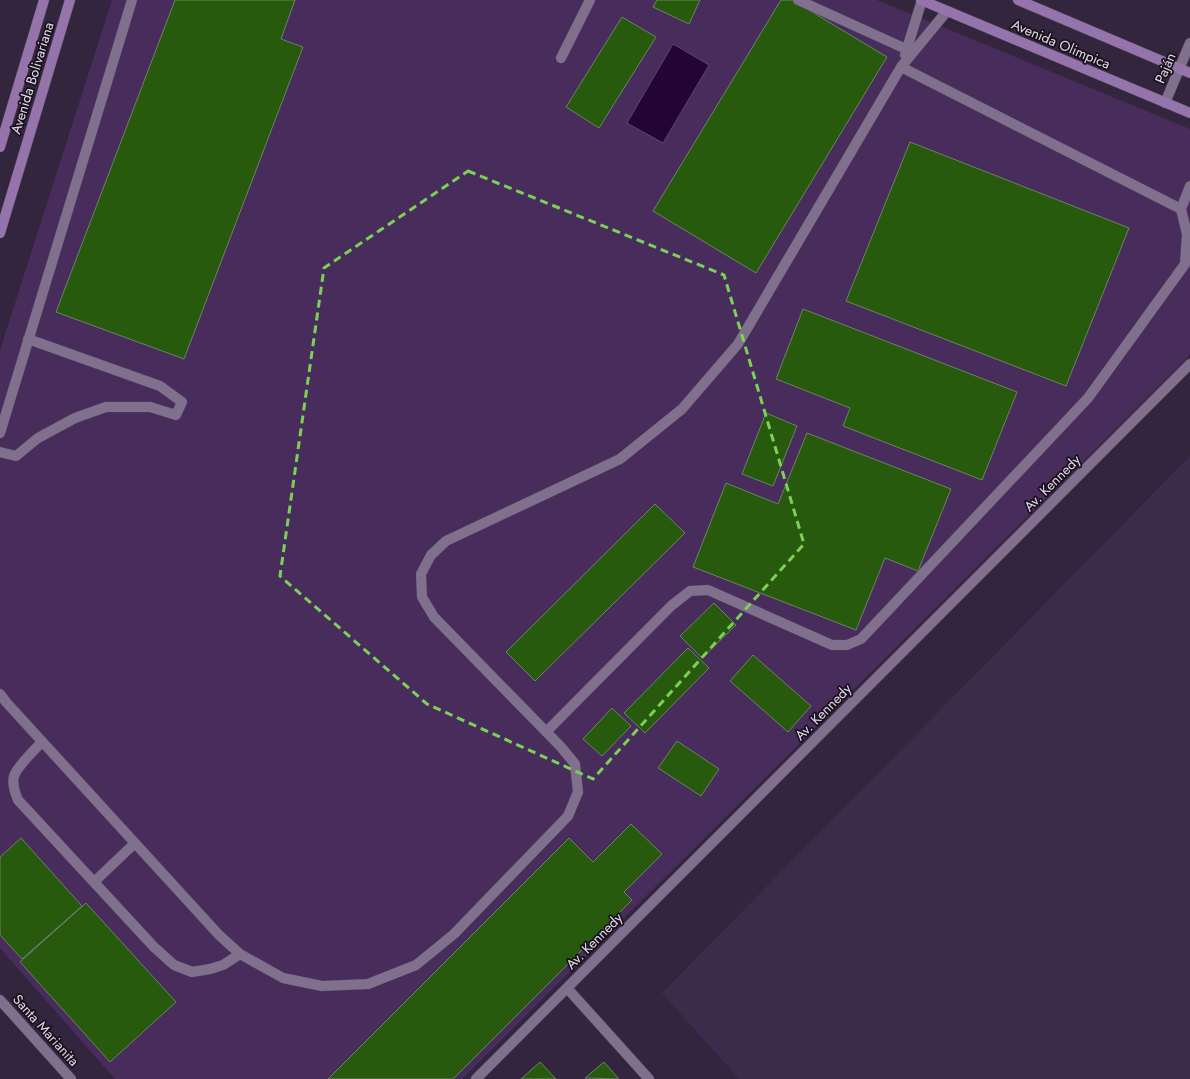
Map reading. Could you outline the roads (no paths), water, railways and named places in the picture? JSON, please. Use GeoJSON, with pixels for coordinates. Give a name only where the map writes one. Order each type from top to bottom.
{"type":"FeatureCollection","features":[{"type":"Feature","properties":{"kind":"street","name":"Avenida Bolivariana"},"geometry":{"type":"LineString","coordinates":[[0,147],[44,0]]}},
{"type":"Feature","properties":{"kind":"street","name":"Avenida Bolivariana"},"geometry":{"type":"LineString","coordinates":[[1,227],[70,0]]}},
{"type":"Feature","properties":{"kind":"street"},"geometry":{"type":"LineString","coordinates":[[0,433],[132,0]]}},
{"type":"Feature","properties":{"kind":"street"},"geometry":{"type":"LineString","coordinates":[[561,58],[590,0]]}},
{"type":"Feature","properties":{"kind":"street"},"geometry":{"type":"LineString","coordinates":[[798,0],[906,49]]}},
{"type":"Feature","properties":{"kind":"street","name":"Avenida Olimpica"},"geometry":{"type":"LineString","coordinates":[[1018,0],[1190,73]]}},
{"type":"Feature","properties":{"kind":"street"},"geometry":{"type":"LineString","coordinates":[[901,67],[906,49],[926,1]]}},
{"type":"Feature","properties":{"kind":"street","name":"Avenida Olimpica"},"geometry":{"type":"LineString","coordinates":[[926,1],[1190,113]]}},
{"type":"Feature","properties":{"kind":"street"},"geometry":{"type":"LineString","coordinates":[[0,694],[219,935],[240,954],[283,978],[322,986],[368,984],[416,964],[454,934],[568,816],[578,792],[574,764],[561,746],[434,617],[422,597],[421,574],[430,555],[446,541],[620,459],[682,409],[738,344],[901,67],[947,11]]}},
{"type":"Feature","properties":{"kind":"street","name":"Paján"},"geometry":{"type":"LineString","coordinates":[[1165,103],[1190,43]]}},
{"type":"Feature","properties":{"kind":"street"},"geometry":{"type":"LineString","coordinates":[[901,67],[1181,210]]}},
{"type":"Feature","properties":{"kind":"street"},"geometry":{"type":"LineString","coordinates":[[547,731],[671,606],[690,591],[708,590],[832,645],[847,645],[861,639],[1088,398],[1185,264],[1188,234],[1181,210],[1190,186]]}},
{"type":"Feature","properties":{"kind":"street"},"geometry":{"type":"LineString","coordinates":[[0,452],[16,456],[38,438],[75,418],[106,407],[150,408],[176,414],[182,402],[160,386],[28,339]]}},
{"type":"Feature","properties":{"kind":"street","name":"Av. Kennedy"},"geometry":{"type":"LineString","coordinates":[[476,1079],[1190,364]]}},
{"type":"Feature","properties":{"kind":"street"},"geometry":{"type":"LineString","coordinates":[[42,742],[27,758],[14,776],[13,790],[18,800],[154,947],[174,965],[192,972],[224,965],[240,954]]}},
{"type":"Feature","properties":{"kind":"street"},"geometry":{"type":"LineString","coordinates":[[94,882],[135,843]]}},
{"type":"Feature","properties":{"kind":"street"},"geometry":{"type":"LineString","coordinates":[[567,988],[649,1079]]}},
{"type":"Feature","properties":{"kind":"street","name":"Santa Marianita"},"geometry":{"type":"LineString","coordinates":[[0,1000],[71,1079]]}}]}
